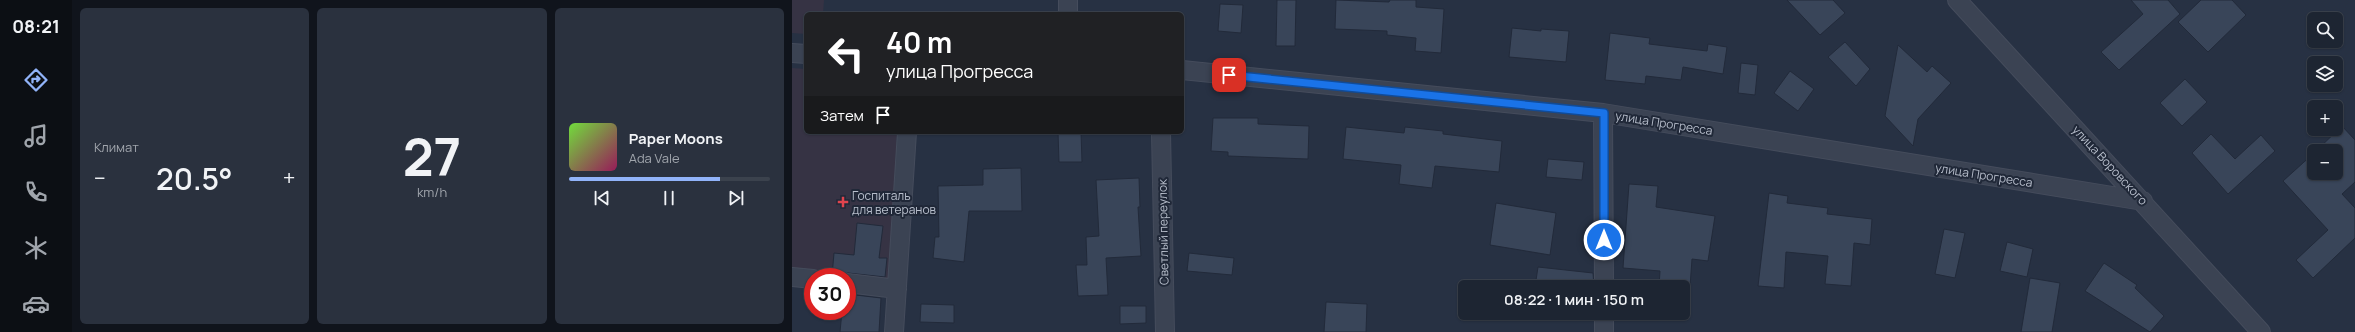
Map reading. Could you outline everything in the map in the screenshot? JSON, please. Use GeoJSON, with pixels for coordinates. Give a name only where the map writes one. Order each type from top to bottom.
{"type":"FeatureCollection","features":[{"type":"Feature","properties":{"kind":"street"},"geometry":{"type":"LineString","coordinates":[[1068,0],[1068,12]]}},
{"type":"Feature","properties":{"kind":"street","name":"улица Воровского"},"geometry":{"type":"LineString","coordinates":[[1957,0],[2143,201],[2261,332]]}},
{"type":"Feature","properties":{"kind":"street"},"geometry":{"type":"LineString","coordinates":[[792,53],[804,54]]}},
{"type":"Feature","properties":{"kind":"street","name":"улица Прогресса"},"geometry":{"type":"LineString","coordinates":[[1184,70],[1604,113],[2143,201]]}},
{"type":"Feature","properties":{"kind":"street"},"geometry":{"type":"LineString","coordinates":[[1604,113],[1604,280]]}},
{"type":"Feature","properties":{"kind":"street"},"geometry":{"type":"LineString","coordinates":[[894,332],[906,134]]}},
{"type":"Feature","properties":{"kind":"street","name":"Светлый переулок"},"geometry":{"type":"LineString","coordinates":[[1161,134],[1165,332]]}},
{"type":"Feature","properties":{"kind":"street"},"geometry":{"type":"LineString","coordinates":[[792,277],[804,278]]}},
{"type":"Feature","properties":{"kind":"street"},"geometry":{"type":"LineString","coordinates":[[856,284],[897,288]]}},
{"type":"Feature","properties":{"kind":"street"},"geometry":{"type":"LineString","coordinates":[[1604,320],[1604,332]]}},
{"type":"Feature","properties":{"kind":"shaded area"},"geometry":{"type":"Polygon","coordinates":[[[792,0],[824,0],[823,12],[804,12],[804,34],[792,33],[792,0]]]}},
{"type":"Feature","properties":{"kind":"shaded area","name":"Госпиталь для ветеранов"},"geometry":{"type":"Polygon","coordinates":[[[792,68],[804,69],[804,134],[897,134],[889,284],[856,278],[856,268],[804,268],[804,273],[792,272],[792,68]]]}},
{"type":"Feature","properties":{"kind":"building"},"geometry":{"type":"Polygon","coordinates":[[[1277,0],[1296,0],[1295,46],[1276,46],[1277,0]]]}},
{"type":"Feature","properties":{"kind":"building"},"geometry":{"type":"Polygon","coordinates":[[[1336,0],[1389,2],[1390,0],[1416,0],[1416,7],[1444,9],[1441,53],[1415,51],[1416,38],[1387,35],[1387,31],[1335,29],[1336,0]]]}},
{"type":"Feature","properties":{"kind":"building"},"geometry":{"type":"Polygon","coordinates":[[[1787,0],[1833,0],[1845,13],[1820,35],[1787,0]]]}},
{"type":"Feature","properties":{"kind":"building"},"geometry":{"type":"Polygon","coordinates":[[[2131,0],[2168,0],[2180,14],[2119,70],[2101,52],[2143,14],[2131,0]]]}},
{"type":"Feature","properties":{"kind":"building"},"geometry":{"type":"Polygon","coordinates":[[[2201,0],[2232,0],[2246,15],[2208,52],[2178,22],[2201,0]]]}},
{"type":"Feature","properties":{"kind":"building"},"geometry":{"type":"Polygon","coordinates":[[[1220,4],[1243,5],[1241,33],[1218,31],[1220,4]]]}},
{"type":"Feature","properties":{"kind":"building"},"geometry":{"type":"Polygon","coordinates":[[[1512,28],[1541,31],[1541,29],[1569,31],[1566,62],[1509,57],[1512,28]]]}},
{"type":"Feature","properties":{"kind":"building"},"geometry":{"type":"Polygon","coordinates":[[[1610,33],[1650,38],[1649,44],[1707,51],[1708,44],[1727,47],[1723,74],[1683,67],[1681,80],[1646,76],[1645,84],[1605,80],[1610,33]]]}},
{"type":"Feature","properties":{"kind":"building"},"geometry":{"type":"Polygon","coordinates":[[[1845,42],[1870,69],[1856,86],[1828,57],[1845,42]]]}},
{"type":"Feature","properties":{"kind":"building"},"geometry":{"type":"Polygon","coordinates":[[[1898,45],[1927,72],[1932,66],[1951,83],[1918,119],[1913,146],[1885,116],[1898,45]]]}},
{"type":"Feature","properties":{"kind":"building"},"geometry":{"type":"Polygon","coordinates":[[[1741,63],[1758,65],[1755,95],[1738,93],[1741,63]]]}},
{"type":"Feature","properties":{"kind":"building"},"geometry":{"type":"Polygon","coordinates":[[[1790,71],[1814,89],[1798,111],[1774,93],[1790,71]]]}},
{"type":"Feature","properties":{"kind":"building"},"geometry":{"type":"Polygon","coordinates":[[[2185,79],[2207,102],[2182,126],[2160,103],[2185,79]]]}},
{"type":"Feature","properties":{"kind":"building"},"geometry":{"type":"Polygon","coordinates":[[[1213,118],[1258,118],[1258,124],[1309,126],[1308,159],[1228,156],[1228,152],[1211,151],[1213,118]]]}},
{"type":"Feature","properties":{"kind":"building"},"geometry":{"type":"Polygon","coordinates":[[[1346,127],[1404,133],[1405,127],[1443,131],[1443,134],[1502,141],[1499,172],[1435,166],[1432,188],[1399,184],[1401,165],[1343,159],[1346,127]]]}},
{"type":"Feature","properties":{"kind":"building"},"geometry":{"type":"Polygon","coordinates":[[[2343,127],[2355,140],[2355,182],[2342,194],[2355,208],[2355,238],[2313,278],[2296,260],[2328,230],[2283,181],[2307,159],[2307,180],[2343,180],[2343,144],[2323,144],[2332,136],[2343,136],[2343,127]]]}},
{"type":"Feature","properties":{"kind":"building"},"geometry":{"type":"Polygon","coordinates":[[[1058,134],[1081,134],[1082,162],[1059,162],[1058,134]]]}},
{"type":"Feature","properties":{"kind":"building"},"geometry":{"type":"Polygon","coordinates":[[[2211,134],[2235,159],[2261,135],[2275,151],[2228,194],[2192,153],[2211,134]]]}},
{"type":"Feature","properties":{"kind":"building"},"geometry":{"type":"Polygon","coordinates":[[[1548,159],[1584,162],[1582,180],[1546,177],[1548,159]]]}},
{"type":"Feature","properties":{"kind":"building"},"geometry":{"type":"Polygon","coordinates":[[[1021,168],[1022,211],[969,211],[964,262],[933,258],[935,237],[939,237],[938,186],[983,185],[983,169],[1021,168]]]}},
{"type":"Feature","properties":{"kind":"building"},"geometry":{"type":"Polygon","coordinates":[[[1139,178],[1140,207],[1138,207],[1141,256],[1106,258],[1108,295],[1078,296],[1076,265],[1087,265],[1086,237],[1099,236],[1096,180],[1139,178]]]}},
{"type":"Feature","properties":{"kind":"building"},"geometry":{"type":"Polygon","coordinates":[[[1629,184],[1658,186],[1656,207],[1715,216],[1708,261],[1692,259],[1690,287],[1690,280],[1659,280],[1660,271],[1623,268],[1629,184]]]}},
{"type":"Feature","properties":{"kind":"building"},"geometry":{"type":"Polygon","coordinates":[[[1769,193],[1788,196],[1787,203],[1828,208],[1827,214],[1872,219],[1870,245],[1854,243],[1851,286],[1825,284],[1828,256],[1786,252],[1784,288],[1758,286],[1769,193]]]}},
{"type":"Feature","properties":{"kind":"building"},"geometry":{"type":"Polygon","coordinates":[[[1496,203],[1556,213],[1550,255],[1490,245],[1496,203]]]}},
{"type":"Feature","properties":{"kind":"building"},"geometry":{"type":"Polygon","coordinates":[[[857,223],[883,226],[879,258],[887,258],[885,277],[856,274],[856,268],[833,268],[834,253],[854,255],[857,223]]]}},
{"type":"Feature","properties":{"kind":"building"},"geometry":{"type":"Polygon","coordinates":[[[1944,229],[1965,233],[1955,278],[1935,274],[1944,229]]]}},
{"type":"Feature","properties":{"kind":"building"},"geometry":{"type":"Polygon","coordinates":[[[2007,242],[2033,249],[2027,277],[2000,271],[2007,242]]]}},
{"type":"Feature","properties":{"kind":"building"},"geometry":{"type":"Polygon","coordinates":[[[1189,253],[1234,258],[1232,275],[1187,271],[1189,253]]]}},
{"type":"Feature","properties":{"kind":"building"},"geometry":{"type":"Polygon","coordinates":[[[2104,263],[2137,285],[2135,288],[2164,316],[2150,332],[2085,291],[2104,263]]]}},
{"type":"Feature","properties":{"kind":"building"},"geometry":{"type":"Polygon","coordinates":[[[1538,267],[1593,273],[1594,280],[1536,280],[1538,267]]]}},
{"type":"Feature","properties":{"kind":"building"},"geometry":{"type":"Polygon","coordinates":[[[2030,278],[2060,283],[2052,332],[2021,332],[2030,278]]]}},
{"type":"Feature","properties":{"kind":"building"},"geometry":{"type":"Polygon","coordinates":[[[856,295],[881,298],[879,332],[840,332],[841,320],[856,320],[856,295]]]}},
{"type":"Feature","properties":{"kind":"building"},"geometry":{"type":"Polygon","coordinates":[[[1326,302],[1367,304],[1366,332],[1324,332],[1326,302]]]}},
{"type":"Feature","properties":{"kind":"building"},"geometry":{"type":"Polygon","coordinates":[[[921,304],[954,305],[954,323],[920,322],[921,304]]]}},
{"type":"Feature","properties":{"kind":"building"},"geometry":{"type":"Polygon","coordinates":[[[1120,306],[1146,306],[1146,323],[1120,324],[1120,306]]]}},
{"type":"Feature","properties":{"kind":"place","name":"Госпиталь для ветеранов"},"geometry":{"type":"Point","coordinates":[843,202]}},
{"type":"Feature","properties":{"kind":"route"},"geometry":{"type":"LineString","coordinates":[[1229,75],[1604,113],[1604,240]]}}]}
